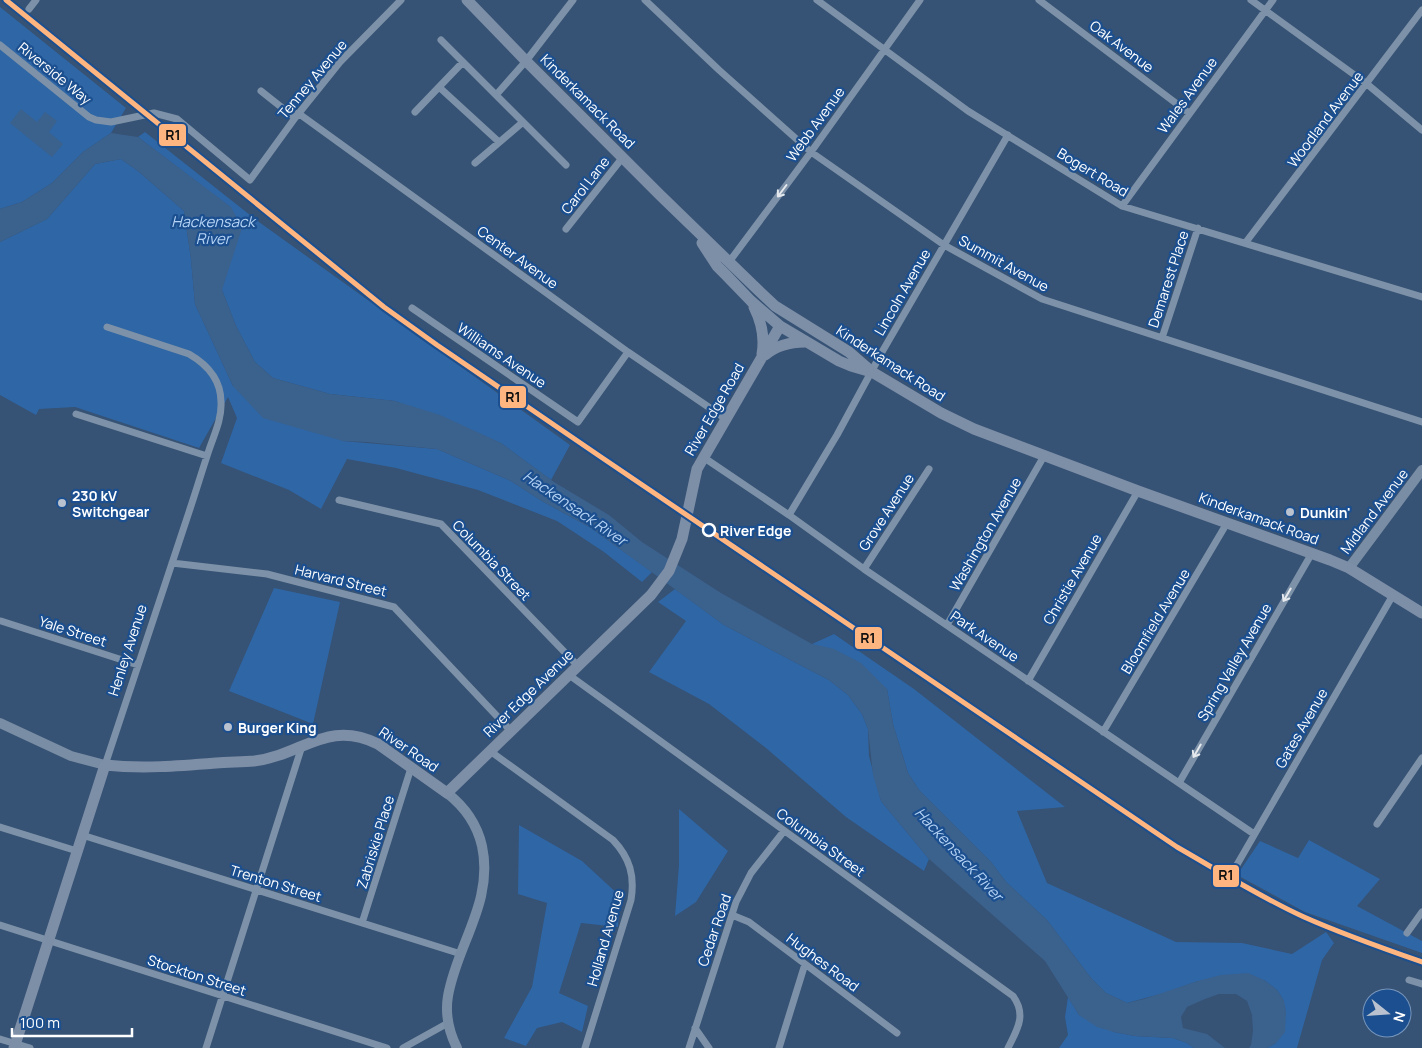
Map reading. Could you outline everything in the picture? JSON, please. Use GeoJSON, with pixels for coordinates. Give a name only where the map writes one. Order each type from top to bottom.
{"type":"FeatureCollection","features":[{"type":"Feature","properties":{"kind":"main road","name":"Kinderkamack Road"},"geometry":{"type":"LineString","coordinates":[[467,0],[728,262],[776,306],[849,352],[872,372],[940,413],[974,429],[1349,568],[1422,613]]}},
{"type":"Feature","properties":{"kind":"main road"},"geometry":{"type":"LineString","coordinates":[[691,226],[717,266],[751,301],[780,326],[851,366],[872,372]]}},
{"type":"Feature","properties":{"kind":"main road"},"geometry":{"type":"LineString","coordinates":[[728,262],[733,281]]}},
{"type":"Feature","properties":{"kind":"main road"},"geometry":{"type":"LineString","coordinates":[[751,301],[760,319],[763,331],[762,358]]}},
{"type":"Feature","properties":{"kind":"main road","name":"River Edge Road"},"geometry":{"type":"LineString","coordinates":[[631,614],[651,595],[675,558],[684,532],[697,469],[780,326]]}},
{"type":"Feature","properties":{"kind":"main road"},"geometry":{"type":"LineString","coordinates":[[762,358],[770,350],[782,345],[792,342],[806,342]]}},
{"type":"Feature","properties":{"kind":"main road","name":"Midland Avenue"},"geometry":{"type":"LineString","coordinates":[[1349,568],[1422,470]]}},
{"type":"Feature","properties":{"kind":"main road","name":"River Edge Avenue"},"geometry":{"type":"LineString","coordinates":[[447,793],[631,614]]}},
{"type":"Feature","properties":{"kind":"main road","name":"River Road"},"geometry":{"type":"LineString","coordinates":[[0,723],[71,756],[105,765],[150,768],[253,761],[285,754],[321,738],[333,735],[357,736],[378,744],[447,793],[462,806],[476,827],[484,860],[484,882],[481,897],[448,997],[448,1023],[457,1048]]}},
{"type":"Feature","properties":{"kind":"main road","name":"Henley Avenue"},"geometry":{"type":"LineString","coordinates":[[15,1046],[105,765]]}},
{"type":"Feature","properties":{"kind":"street"},"geometry":{"type":"LineString","coordinates":[[29,10],[36,0]]}},
{"type":"Feature","properties":{"kind":"street","name":"Tenney Avenue"},"geometry":{"type":"LineString","coordinates":[[250,180],[296,115],[340,62],[401,0]]}},
{"type":"Feature","properties":{"kind":"street"},"geometry":{"type":"LineString","coordinates":[[496,95],[526,61],[572,0]]}},
{"type":"Feature","properties":{"kind":"street","name":"Summit Avenue"},"geometry":{"type":"LineString","coordinates":[[645,0],[719,70],[811,152],[944,244],[1042,299],[1422,422]]}},
{"type":"Feature","properties":{"kind":"street","name":"Bogert Road"},"geometry":{"type":"LineString","coordinates":[[817,0],[968,111],[1122,206],[1246,242],[1422,297]]}},
{"type":"Feature","properties":{"kind":"street","name":"Webb Avenue"},"geometry":{"type":"LineString","coordinates":[[728,262],[811,152],[920,0]]}},
{"type":"Feature","properties":{"kind":"street","name":"Oak Avenue"},"geometry":{"type":"LineString","coordinates":[[1039,0],[1189,113]]}},
{"type":"Feature","properties":{"kind":"street"},"geometry":{"type":"LineString","coordinates":[[1251,0],[1367,84],[1422,130]]}},
{"type":"Feature","properties":{"kind":"street","name":"Wales Avenue"},"geometry":{"type":"LineString","coordinates":[[1122,206],[1273,0]]}},
{"type":"Feature","properties":{"kind":"street","name":"Woodland Avenue"},"geometry":{"type":"LineString","coordinates":[[1246,242],[1422,10]]}},
{"type":"Feature","properties":{"kind":"street"},"geometry":{"type":"LineString","coordinates":[[441,40],[566,165]]}},
{"type":"Feature","properties":{"kind":"street","name":"Riverside Way"},"geometry":{"type":"LineString","coordinates":[[0,45],[96,120],[111,122],[154,113],[177,119],[250,180]]}},
{"type":"Feature","properties":{"kind":"street"},"geometry":{"type":"LineString","coordinates":[[415,112],[463,62]]}},
{"type":"Feature","properties":{"kind":"street"},"geometry":{"type":"LineString","coordinates":[[439,87],[499,142]]}},
{"type":"Feature","properties":{"kind":"street","name":"Center Avenue"},"geometry":{"type":"LineString","coordinates":[[260,91],[628,352],[726,419]]}},
{"type":"Feature","properties":{"kind":"street"},"geometry":{"type":"LineString","coordinates":[[475,163],[523,122]]}},
{"type":"Feature","properties":{"kind":"street","name":"Lincoln Avenue"},"geometry":{"type":"LineString","coordinates":[[789,515],[837,435],[944,244],[1008,135]]}},
{"type":"Feature","properties":{"kind":"street","name":"Carol Lane"},"geometry":{"type":"LineString","coordinates":[[566,229],[623,157]]}},
{"type":"Feature","properties":{"kind":"street","name":"Demarest Place"},"geometry":{"type":"LineString","coordinates":[[1162,338],[1198,228]]}},
{"type":"Feature","properties":{"kind":"street","name":"Williams Avenue"},"geometry":{"type":"LineString","coordinates":[[412,308],[578,422],[628,352]]}},
{"type":"Feature","properties":{"kind":"street","name":"Henley Avenue"},"geometry":{"type":"LineString","coordinates":[[105,765],[219,419],[222,404],[218,384],[210,371],[198,359],[189,354],[107,327]]}},
{"type":"Feature","properties":{"kind":"street"},"geometry":{"type":"LineString","coordinates":[[76,414],[207,456]]}},
{"type":"Feature","properties":{"kind":"street","name":"Washington Avenue"},"geometry":{"type":"LineString","coordinates":[[947,626],[1044,456]]}},
{"type":"Feature","properties":{"kind":"street","name":"Park Avenue"},"geometry":{"type":"LineString","coordinates":[[703,457],[947,626],[1254,834]]}},
{"type":"Feature","properties":{"kind":"street","name":"Grove Avenue"},"geometry":{"type":"LineString","coordinates":[[864,569],[929,469]]}},
{"type":"Feature","properties":{"kind":"street","name":"Christie Avenue"},"geometry":{"type":"LineString","coordinates":[[1028,680],[1138,491]]}},
{"type":"Feature","properties":{"kind":"street","name":"Columbia Street"},"geometry":{"type":"LineString","coordinates":[[340,500],[441,524],[578,666]]}},
{"type":"Feature","properties":{"kind":"street","name":"Bloomfield Avenue"},"geometry":{"type":"LineString","coordinates":[[1104,732],[1227,523]]}},
{"type":"Feature","properties":{"kind":"street","name":"Spring Valley Avenue"},"geometry":{"type":"LineString","coordinates":[[1179,783],[1312,553]]}},
{"type":"Feature","properties":{"kind":"street","name":"Harvard Street"},"geometry":{"type":"LineString","coordinates":[[172,563],[267,574],[394,607],[511,731]]}},
{"type":"Feature","properties":{"kind":"street","name":"Gates Avenue"},"geometry":{"type":"LineString","coordinates":[[1231,875],[1393,595]]}},
{"type":"Feature","properties":{"kind":"street","name":"Yale Street"},"geometry":{"type":"LineString","coordinates":[[1,621],[138,665]]}},
{"type":"Feature","properties":{"kind":"street","name":"Columbia Street"},"geometry":{"type":"LineString","coordinates":[[569,675],[1013,996],[1018,1005],[1020,1021],[1008,1048]]}},
{"type":"Feature","properties":{"kind":"street"},"geometry":{"type":"LineString","coordinates":[[206,1048],[302,746]]}},
{"type":"Feature","properties":{"kind":"street","name":"Holland Avenue"},"geometry":{"type":"LineString","coordinates":[[490,751],[613,840],[621,848],[631,869],[633,889],[631,900],[585,1048]]}},
{"type":"Feature","properties":{"kind":"street"},"geometry":{"type":"LineString","coordinates":[[1377,824],[1422,758]]}},
{"type":"Feature","properties":{"kind":"street","name":"Zabriskie Place"},"geometry":{"type":"LineString","coordinates":[[362,923],[411,768]]}},
{"type":"Feature","properties":{"kind":"street"},"geometry":{"type":"LineString","coordinates":[[0,827],[77,851]]}},
{"type":"Feature","properties":{"kind":"street","name":"Cedar Road"},"geometry":{"type":"LineString","coordinates":[[689,1048],[732,915],[743,887],[751,873],[784,831]]}},
{"type":"Feature","properties":{"kind":"street","name":"Trenton Street"},"geometry":{"type":"LineString","coordinates":[[82,835],[461,954]]}},
{"type":"Feature","properties":{"kind":"street"},"geometry":{"type":"LineString","coordinates":[[1407,933],[1422,912]]}},
{"type":"Feature","properties":{"kind":"street","name":"Hughes Road"},"geometry":{"type":"LineString","coordinates":[[732,915],[750,922],[897,1033]]}},
{"type":"Feature","properties":{"kind":"street","name":"Stockton Street"},"geometry":{"type":"LineString","coordinates":[[0,925],[387,1048]]}},
{"type":"Feature","properties":{"kind":"street"},"geometry":{"type":"LineString","coordinates":[[779,1048],[806,964]]}},
{"type":"Feature","properties":{"kind":"street"},"geometry":{"type":"LineString","coordinates":[[1409,980],[1422,984]]}},
{"type":"Feature","properties":{"kind":"street"},"geometry":{"type":"LineString","coordinates":[[403,1048],[448,1023]]}},
{"type":"Feature","properties":{"kind":"street"},"geometry":{"type":"LineString","coordinates":[[695,1028],[708,1048]]}},
{"type":"Feature","properties":{"kind":"street"},"geometry":{"type":"LineString","coordinates":[[0,1039],[15,1046],[30,1048]]}},
{"type":"Feature","properties":{"kind":"shaded area"},"geometry":{"type":"Polygon","coordinates":[[[0,7],[126,108],[111,133],[83,152],[52,183],[22,202],[0,209],[0,7]]]}},
{"type":"Feature","properties":{"kind":"shaded area"},"geometry":{"type":"Polygon","coordinates":[[[145,132],[259,222],[570,445],[551,480],[501,443],[395,401],[330,394],[273,378],[255,362],[236,326],[222,290],[201,185],[138,137],[145,132]]]}},
{"type":"Feature","properties":{"kind":"shaded area"},"geometry":{"type":"Polygon","coordinates":[[[121,159],[138,171],[184,211],[195,304],[233,386],[343,441],[437,449],[511,481],[542,501],[591,528],[652,572],[642,582],[604,552],[557,521],[478,490],[396,468],[347,459],[321,509],[289,490],[221,463],[237,418],[228,397],[199,448],[75,407],[39,409],[36,415],[0,395],[0,242],[47,219],[95,164],[121,159]]]}},
{"type":"Feature","properties":{"kind":"shaded area"},"geometry":{"type":"Polygon","coordinates":[[[274,588],[340,602],[313,724],[229,691],[274,588]]]}},
{"type":"Feature","properties":{"kind":"shaded area"},"geometry":{"type":"Polygon","coordinates":[[[675,589],[724,625],[829,680],[848,695],[862,714],[868,729],[869,756],[881,801],[929,859],[924,871],[846,817],[766,748],[709,704],[649,672],[686,621],[658,602],[675,589]]]}},
{"type":"Feature","properties":{"kind":"shaded area"},"geometry":{"type":"Polygon","coordinates":[[[834,634],[914,689],[1065,807],[1017,811],[1047,883],[1176,942],[1242,943],[1292,954],[1326,932],[1334,943],[1322,960],[1297,1048],[1267,1048],[1276,1043],[1284,1001],[1277,990],[1264,980],[1198,981],[1127,1003],[1106,993],[1091,978],[1047,920],[1006,882],[991,862],[919,790],[908,773],[893,724],[887,689],[812,644],[834,634]]]}},
{"type":"Feature","properties":{"kind":"shaded area"},"geometry":{"type":"Polygon","coordinates":[[[679,809],[728,851],[696,902],[675,916],[679,865],[679,809]]]}},
{"type":"Feature","properties":{"kind":"shaded area"},"geometry":{"type":"Polygon","coordinates":[[[519,825],[582,861],[620,896],[618,927],[581,923],[559,993],[588,1006],[582,1032],[562,1022],[537,1028],[526,1046],[504,1038],[532,987],[547,903],[518,894],[519,825]]]}},
{"type":"Feature","properties":{"kind":"shaded area"},"geometry":{"type":"Polygon","coordinates":[[[1309,840],[1380,879],[1357,906],[1422,941],[1422,953],[1305,912],[1237,875],[1260,841],[1298,858],[1309,840]]]}},
{"type":"Feature","properties":{"kind":"shaded area"},"geometry":{"type":"Polygon","coordinates":[[[1068,997],[1079,1015],[1114,1032],[1135,1036],[1173,1038],[1187,1043],[1194,1048],[1059,1048],[1068,1035],[1065,1017],[1068,997]]]}},
{"type":"Feature","properties":{"kind":"water"},"geometry":{"type":"Polygon","coordinates":[[[21,109],[37,122],[45,112],[57,121],[49,132],[63,144],[52,157],[10,123],[21,109]]]}},
{"type":"Feature","properties":{"kind":"water","name":"Hackensack River"},"geometry":{"type":"Polygon","coordinates":[[[111,133],[138,137],[231,207],[242,228],[222,290],[236,326],[255,362],[273,378],[330,394],[395,401],[440,415],[501,443],[554,482],[609,515],[642,542],[721,593],[812,644],[834,649],[861,663],[887,689],[893,724],[908,773],[919,790],[991,862],[1006,882],[1047,920],[1091,978],[1106,993],[1127,1003],[1221,975],[1248,973],[1264,980],[1277,990],[1284,1001],[1286,1012],[1285,1032],[1276,1043],[1267,1048],[1249,1048],[1253,1031],[1252,1015],[1247,1001],[1236,994],[1219,994],[1205,999],[1187,1007],[1181,1017],[1183,1028],[1207,1034],[1225,1048],[1194,1048],[1187,1043],[1173,1038],[1135,1036],[1097,1027],[1079,1015],[1045,961],[929,859],[881,801],[873,775],[868,729],[862,714],[848,695],[829,680],[724,625],[591,528],[542,501],[511,481],[437,449],[343,441],[263,418],[233,386],[195,304],[184,211],[138,171],[121,159],[95,164],[47,219],[0,242],[0,209],[22,202],[52,183],[83,152],[111,133]]]}},
{"type":"Feature","properties":{"kind":"transit line","name":"R1"},"geometry":{"type":"LineString","coordinates":[[6,0],[384,307],[598,455],[1177,847],[1304,917],[1422,962]]}},
{"type":"Feature","properties":{"kind":"place","name":"230 kV Switchgear"},"geometry":{"type":"Point","coordinates":[62,503]}},
{"type":"Feature","properties":{"kind":"place","name":"Dunkin'"},"geometry":{"type":"Point","coordinates":[1290,512]}},
{"type":"Feature","properties":{"kind":"place","name":"River Edge"},"geometry":{"type":"Point","coordinates":[709,530]}},
{"type":"Feature","properties":{"kind":"place","name":"Burger King"},"geometry":{"type":"Point","coordinates":[228,727]}}]}
